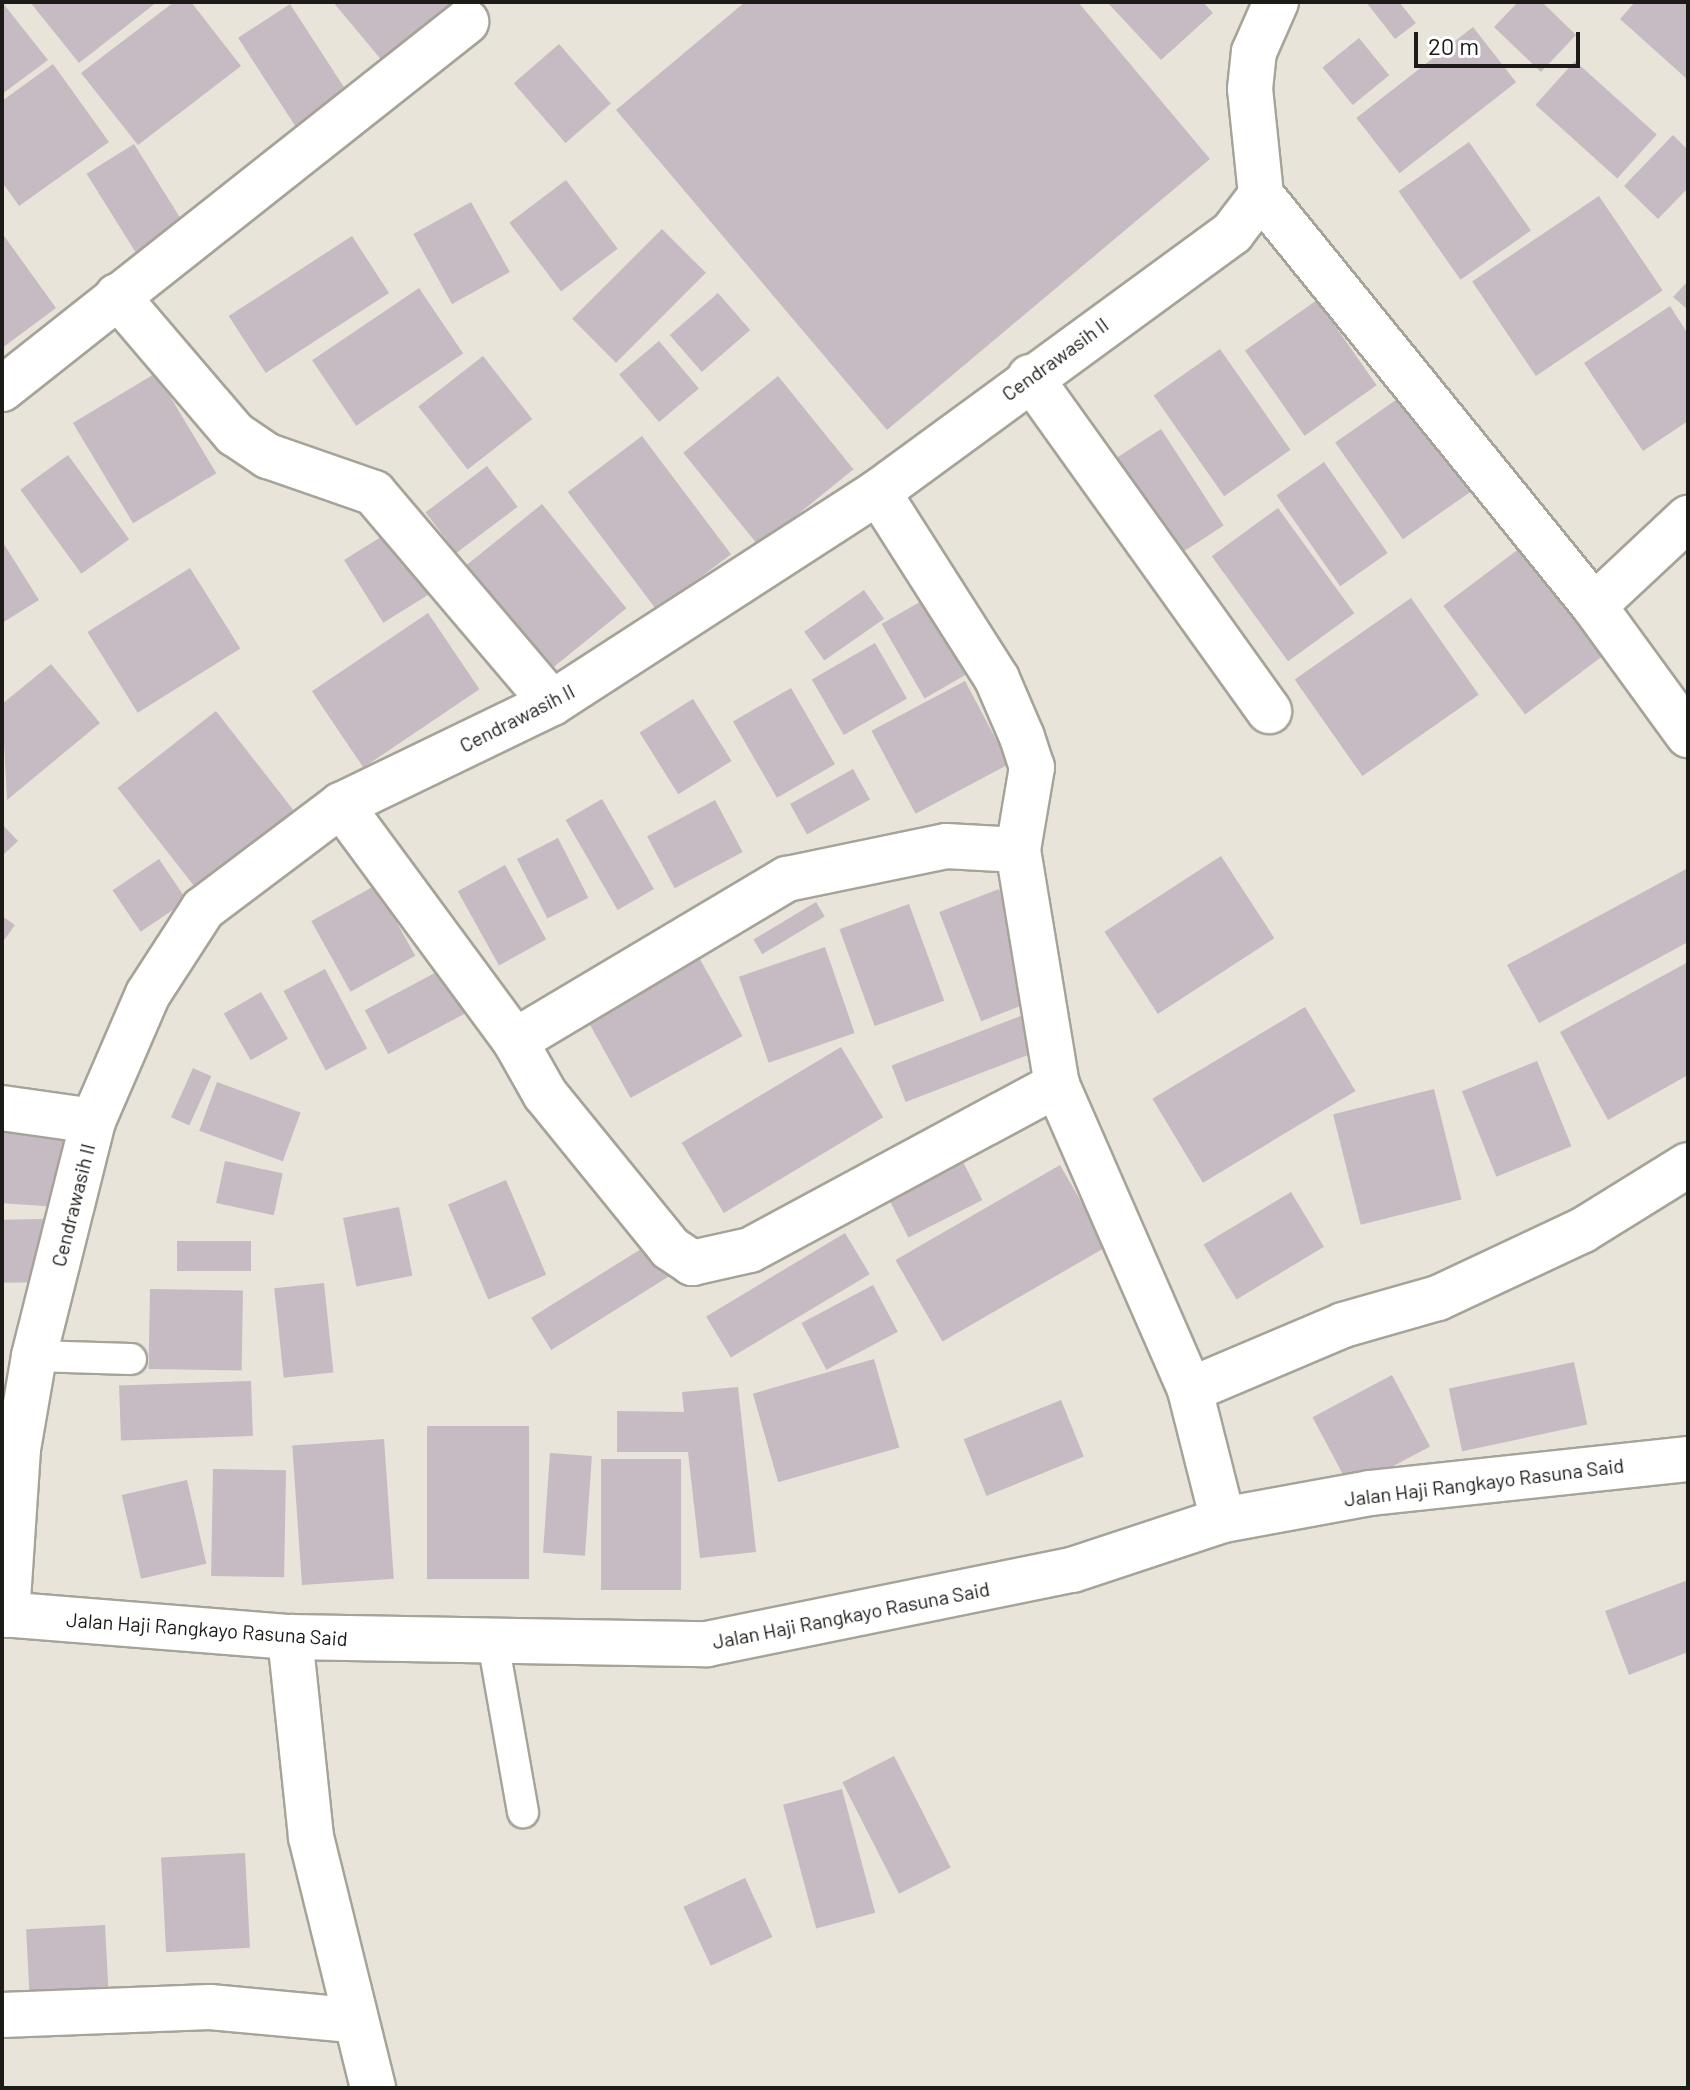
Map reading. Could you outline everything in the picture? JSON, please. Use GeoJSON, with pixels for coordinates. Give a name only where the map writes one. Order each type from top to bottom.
{"type":"FeatureCollection","features":[{"type":"Feature","properties":{"kind":"street"},"geometry":{"type":"LineString","coordinates":[[1276,2],[1254,52],[1250,89],[1261,195],[1594,606],[1688,735]]}},
{"type":"Feature","properties":{"kind":"street"},"geometry":{"type":"LineString","coordinates":[[2,389],[466,22]]}},
{"type":"Feature","properties":{"kind":"street","name":"Cendrawasih II"},"geometry":{"type":"LineString","coordinates":[[5,1615],[18,1449],[34,1356],[93,1121],[148,994],[203,909],[341,805],[552,703],[878,492],[1030,377],[1232,233],[1261,195]]}},
{"type":"Feature","properties":{"kind":"street"},"geometry":{"type":"LineString","coordinates":[[117,296],[235,434],[268,456],[374,493],[552,703]]}},
{"type":"Feature","properties":{"kind":"street"},"geometry":{"type":"LineString","coordinates":[[1030,377],[1269,711]]}},
{"type":"Feature","properties":{"kind":"street"},"geometry":{"type":"LineString","coordinates":[[878,492],[997,679],[1022,737],[1032,767],[1018,850],[1057,1085],[1190,1390],[1223,1520]]}},
{"type":"Feature","properties":{"kind":"street"},"geometry":{"type":"LineString","coordinates":[[1594,606],[1688,518]]}},
{"type":"Feature","properties":{"kind":"street"},"geometry":{"type":"LineString","coordinates":[[341,805],[515,1041],[545,1094],[670,1248],[704,1266],[750,1250],[1057,1085]]}},
{"type":"Feature","properties":{"kind":"street"},"geometry":{"type":"LineString","coordinates":[[515,1041],[787,879],[946,846],[1018,850]]}},
{"type":"Feature","properties":{"kind":"street"},"geometry":{"type":"LineString","coordinates":[[2,1108],[93,1121]]}},
{"type":"Feature","properties":{"kind":"street"},"geometry":{"type":"LineString","coordinates":[[1190,1390],[1343,1325],[1438,1298],[1583,1230],[1688,1165]]}},
{"type":"Feature","properties":{"kind":"street","name":"Jalan Haji Rangkayo Rasuna Said"},"geometry":{"type":"LineString","coordinates":[[5,1615],[290,1637],[707,1644],[1072,1570],[1223,1520],[1370,1493],[1688,1459]]}},
{"type":"Feature","properties":{"kind":"street"},"geometry":{"type":"LineString","coordinates":[[290,1637],[311,1837],[351,2020],[373,2088]]}},
{"type":"Feature","properties":{"kind":"street"},"geometry":{"type":"LineString","coordinates":[[2,2015],[210,2007],[351,2020]]}},
{"type":"Feature","properties":{"kind":"lane"},"geometry":{"type":"LineString","coordinates":[[34,1356],[131,1359]]}},
{"type":"Feature","properties":{"kind":"lane"},"geometry":{"type":"LineString","coordinates":[[493,1642],[523,1812]]}},
{"type":"Feature","properties":{"kind":"building"},"geometry":{"type":"Polygon","coordinates":[[[2,2],[48,60],[2,94],[2,2]]]}},
{"type":"Feature","properties":{"kind":"building"},"geometry":{"type":"Polygon","coordinates":[[[30,2],[157,2],[79,63],[30,2]]]}},
{"type":"Feature","properties":{"kind":"building"},"geometry":{"type":"Polygon","coordinates":[[[174,2],[191,2],[241,66],[138,145],[81,73],[174,2]]]}},
{"type":"Feature","properties":{"kind":"building"},"geometry":{"type":"Polygon","coordinates":[[[333,2],[473,2],[394,75],[333,2]]]}},
{"type":"Feature","properties":{"kind":"building"},"geometry":{"type":"Polygon","coordinates":[[[745,2],[1078,2],[1210,159],[887,430],[616,110],[745,2]]]}},
{"type":"Feature","properties":{"kind":"building"},"geometry":{"type":"Polygon","coordinates":[[[1107,2],[1203,2],[1213,13],[1161,60],[1107,2]]]}},
{"type":"Feature","properties":{"kind":"building"},"geometry":{"type":"Polygon","coordinates":[[[1366,2],[1399,2],[1416,23],[1395,39],[1366,2]]]}},
{"type":"Feature","properties":{"kind":"building"},"geometry":{"type":"Polygon","coordinates":[[[1518,2],[1542,2],[1576,35],[1541,72],[1494,27],[1518,2]]]}},
{"type":"Feature","properties":{"kind":"building"},"geometry":{"type":"Polygon","coordinates":[[[1635,2],[1688,2],[1688,80],[1620,19],[1635,2]]]}},
{"type":"Feature","properties":{"kind":"building"},"geometry":{"type":"Polygon","coordinates":[[[290,4],[349,95],[297,129],[238,38],[290,4]]]}},
{"type":"Feature","properties":{"kind":"building"},"geometry":{"type":"Polygon","coordinates":[[[1473,27],[1516,82],[1399,173],[1356,118],[1473,27]]]}},
{"type":"Feature","properties":{"kind":"building"},"geometry":{"type":"Polygon","coordinates":[[[1359,38],[1389,75],[1353,105],[1322,68],[1359,38]]]}},
{"type":"Feature","properties":{"kind":"building"},"geometry":{"type":"Polygon","coordinates":[[[559,44],[611,104],[566,143],[514,83],[559,44]]]}},
{"type":"Feature","properties":{"kind":"building"},"geometry":{"type":"Polygon","coordinates":[[[1575,61],[1657,135],[1617,178],[1536,105],[1575,61]]]}},
{"type":"Feature","properties":{"kind":"building"},"geometry":{"type":"Polygon","coordinates":[[[53,64],[109,142],[19,206],[2,182],[2,101],[53,64]]]}},
{"type":"Feature","properties":{"kind":"building"},"geometry":{"type":"Polygon","coordinates":[[[1673,135],[1688,150],[1688,188],[1658,219],[1624,186],[1673,135]]]}},
{"type":"Feature","properties":{"kind":"building"},"geometry":{"type":"Polygon","coordinates":[[[1469,142],[1531,230],[1460,280],[1399,191],[1469,142]]]}},
{"type":"Feature","properties":{"kind":"building"},"geometry":{"type":"Polygon","coordinates":[[[134,144],[183,222],[135,252],[87,174],[134,144]]]}},
{"type":"Feature","properties":{"kind":"building"},"geometry":{"type":"Polygon","coordinates":[[[566,180],[618,249],[561,291],[509,223],[566,180]]]}},
{"type":"Feature","properties":{"kind":"building"},"geometry":{"type":"Polygon","coordinates":[[[1599,196],[1663,291],[1536,376],[1472,282],[1599,196]]]}},
{"type":"Feature","properties":{"kind":"building"},"geometry":{"type":"Polygon","coordinates":[[[471,202],[510,272],[452,304],[413,234],[471,202]]]}},
{"type":"Feature","properties":{"kind":"building"},"geometry":{"type":"Polygon","coordinates":[[[662,229],[706,273],[616,363],[572,319],[662,229]]]}},
{"type":"Feature","properties":{"kind":"building"},"geometry":{"type":"Polygon","coordinates":[[[2,233],[56,308],[2,348],[2,233]]]}},
{"type":"Feature","properties":{"kind":"building"},"geometry":{"type":"Polygon","coordinates":[[[352,236],[389,293],[266,373],[229,316],[352,236]]]}},
{"type":"Feature","properties":{"kind":"building"},"geometry":{"type":"Polygon","coordinates":[[[1688,281],[1688,310],[1673,297],[1688,281]]]}},
{"type":"Feature","properties":{"kind":"building"},"geometry":{"type":"Polygon","coordinates":[[[419,288],[463,353],[356,426],[312,360],[419,288]]]}},
{"type":"Feature","properties":{"kind":"building"},"geometry":{"type":"Polygon","coordinates":[[[718,293],[750,330],[702,372],[670,335],[718,293]]]}},
{"type":"Feature","properties":{"kind":"building"},"geometry":{"type":"Polygon","coordinates":[[[1317,300],[1377,385],[1305,436],[1245,350],[1317,300]]]}},
{"type":"Feature","properties":{"kind":"building"},"geometry":{"type":"Polygon","coordinates":[[[1670,306],[1688,334],[1688,421],[1643,451],[1584,363],[1670,306]]]}},
{"type":"Feature","properties":{"kind":"building"},"geometry":{"type":"Polygon","coordinates":[[[659,341],[699,388],[659,422],[619,374],[659,341]]]}},
{"type":"Feature","properties":{"kind":"building"},"geometry":{"type":"Polygon","coordinates":[[[1220,349],[1291,450],[1224,496],[1154,395],[1220,349]]]}},
{"type":"Feature","properties":{"kind":"building"},"geometry":{"type":"Polygon","coordinates":[[[483,356],[532,419],[468,470],[418,406],[483,356]]]}},
{"type":"Feature","properties":{"kind":"building"},"geometry":{"type":"Polygon","coordinates":[[[156,373],[216,473],[133,523],[73,423],[156,373]]]}},
{"type":"Feature","properties":{"kind":"building"},"geometry":{"type":"Polygon","coordinates":[[[778,376],[854,469],[759,546],[683,453],[778,376]]]}},
{"type":"Feature","properties":{"kind":"building"},"geometry":{"type":"Polygon","coordinates":[[[1413,388],[1481,485],[1403,539],[1335,442],[1413,388]]]}},
{"type":"Feature","properties":{"kind":"building"},"geometry":{"type":"Polygon","coordinates":[[[1161,429],[1224,525],[1172,559],[1110,462],[1161,429]]]}},
{"type":"Feature","properties":{"kind":"building"},"geometry":{"type":"Polygon","coordinates":[[[642,436],[731,554],[657,610],[568,492],[642,436]]]}},
{"type":"Feature","properties":{"kind":"building"},"geometry":{"type":"Polygon","coordinates":[[[68,455],[129,539],[81,574],[20,490],[68,455]]]}},
{"type":"Feature","properties":{"kind":"building"},"geometry":{"type":"Polygon","coordinates":[[[1324,462],[1388,553],[1340,586],[1276,495],[1324,462]]]}},
{"type":"Feature","properties":{"kind":"building"},"geometry":{"type":"Polygon","coordinates":[[[487,466],[518,507],[456,553],[426,512],[487,466]]]}},
{"type":"Feature","properties":{"kind":"building"},"geometry":{"type":"Polygon","coordinates":[[[542,504],[626,608],[548,672],[464,568],[542,504]]]}},
{"type":"Feature","properties":{"kind":"building"},"geometry":{"type":"Polygon","coordinates":[[[1278,508],[1354,613],[1288,661],[1212,556],[1278,508]]]}},
{"type":"Feature","properties":{"kind":"building"},"geometry":{"type":"Polygon","coordinates":[[[389,532],[428,595],[383,623],[344,560],[389,532]]]}},
{"type":"Feature","properties":{"kind":"building"},"geometry":{"type":"Polygon","coordinates":[[[2,541],[39,600],[2,623],[2,541]]]}},
{"type":"Feature","properties":{"kind":"building"},"geometry":{"type":"Polygon","coordinates":[[[1520,548],[1602,657],[1525,714],[1443,606],[1520,548]]]}},
{"type":"Feature","properties":{"kind":"building"},"geometry":{"type":"Polygon","coordinates":[[[190,568],[240,649],[138,713],[87,632],[190,568]]]}},
{"type":"Feature","properties":{"kind":"building"},"geometry":{"type":"Polygon","coordinates":[[[864,590],[884,619],[824,661],[804,632],[864,590]]]}},
{"type":"Feature","properties":{"kind":"building"},"geometry":{"type":"Polygon","coordinates":[[[937,592],[980,666],[925,698],[882,624],[937,592]]]}},
{"type":"Feature","properties":{"kind":"building"},"geometry":{"type":"Polygon","coordinates":[[[1411,598],[1479,695],[1362,776],[1295,679],[1411,598]]]}},
{"type":"Feature","properties":{"kind":"building"},"geometry":{"type":"Polygon","coordinates":[[[428,613],[479,689],[363,768],[312,691],[428,613]]]}},
{"type":"Feature","properties":{"kind":"building"},"geometry":{"type":"Polygon","coordinates":[[[875,643],[907,698],[844,735],[812,680],[875,643]]]}},
{"type":"Feature","properties":{"kind":"building"},"geometry":{"type":"Polygon","coordinates":[[[51,664],[100,723],[7,800],[2,704],[51,664]]]}},
{"type":"Feature","properties":{"kind":"building"},"geometry":{"type":"Polygon","coordinates":[[[965,681],[1009,764],[916,814],[871,731],[965,681]]]}},
{"type":"Feature","properties":{"kind":"building"},"geometry":{"type":"Polygon","coordinates":[[[791,688],[835,764],[777,798],[733,722],[791,688]]]}},
{"type":"Feature","properties":{"kind":"building"},"geometry":{"type":"Polygon","coordinates":[[[693,699],[732,761],[678,794],[640,732],[693,699]]]}},
{"type":"Feature","properties":{"kind":"building"},"geometry":{"type":"Polygon","coordinates":[[[216,711],[294,810],[195,887],[117,788],[216,711]]]}},
{"type":"Feature","properties":{"kind":"building"},"geometry":{"type":"Polygon","coordinates":[[[853,769],[870,800],[807,835],[790,804],[853,769]]]}},
{"type":"Feature","properties":{"kind":"building"},"geometry":{"type":"Polygon","coordinates":[[[602,799],[654,889],[618,910],[566,820],[602,799]]]}},
{"type":"Feature","properties":{"kind":"building"},"geometry":{"type":"Polygon","coordinates":[[[715,800],[743,852],[675,888],[647,836],[715,800]]]}},
{"type":"Feature","properties":{"kind":"building"},"geometry":{"type":"Polygon","coordinates":[[[2,824],[18,841],[2,856],[2,824]]]}},
{"type":"Feature","properties":{"kind":"building"},"geometry":{"type":"Polygon","coordinates":[[[558,838],[588,898],[547,919],[517,859],[558,838]]]}},
{"type":"Feature","properties":{"kind":"building"},"geometry":{"type":"Polygon","coordinates":[[[1221,856],[1274,938],[1158,1014],[1104,932],[1221,856]]]}},
{"type":"Feature","properties":{"kind":"building"},"geometry":{"type":"Polygon","coordinates":[[[159,859],[187,900],[141,932],[113,890],[159,859]]]}},
{"type":"Feature","properties":{"kind":"building"},"geometry":{"type":"Polygon","coordinates":[[[505,865],[546,939],[499,966],[458,891],[505,865]]]}},
{"type":"Feature","properties":{"kind":"building"},"geometry":{"type":"Polygon","coordinates":[[[1688,868],[1688,942],[1539,1023],[1507,965],[1688,868]]]}},
{"type":"Feature","properties":{"kind":"building"},"geometry":{"type":"Polygon","coordinates":[[[376,885],[415,956],[351,992],[311,921],[376,885]]]}},
{"type":"Feature","properties":{"kind":"building"},"geometry":{"type":"Polygon","coordinates":[[[999,889],[1041,998],[981,1021],[939,912],[999,889]]]}},
{"type":"Feature","properties":{"kind":"building"},"geometry":{"type":"Polygon","coordinates":[[[816,902],[825,917],[762,954],[753,940],[816,902]]]}},
{"type":"Feature","properties":{"kind":"building"},"geometry":{"type":"Polygon","coordinates":[[[909,904],[944,1001],[875,1026],[839,929],[909,904]]]}},
{"type":"Feature","properties":{"kind":"building"},"geometry":{"type":"Polygon","coordinates":[[[2,916],[15,925],[2,943],[2,916]]]}},
{"type":"Feature","properties":{"kind":"building"},"geometry":{"type":"Polygon","coordinates":[[[825,947],[855,1033],[769,1063],[739,977],[825,947]]]}},
{"type":"Feature","properties":{"kind":"building"},"geometry":{"type":"Polygon","coordinates":[[[696,952],[743,1036],[631,1098],[584,1014],[696,952]]]}},
{"type":"Feature","properties":{"kind":"building"},"geometry":{"type":"Polygon","coordinates":[[[1688,962],[1688,1075],[1608,1120],[1560,1032],[1688,962]]]}},
{"type":"Feature","properties":{"kind":"building"},"geometry":{"type":"Polygon","coordinates":[[[446,967],[469,1011],[388,1054],[365,1010],[446,967]]]}},
{"type":"Feature","properties":{"kind":"building"},"geometry":{"type":"Polygon","coordinates":[[[325,969],[367,1048],[326,1071],[284,991],[325,969]]]}},
{"type":"Feature","properties":{"kind":"building"},"geometry":{"type":"Polygon","coordinates":[[[261,992],[288,1039],[251,1060],[224,1014],[261,992]]]}},
{"type":"Feature","properties":{"kind":"building"},"geometry":{"type":"Polygon","coordinates":[[[1305,1007],[1355,1091],[1203,1183],[1152,1099],[1305,1007]]]}},
{"type":"Feature","properties":{"kind":"building"},"geometry":{"type":"Polygon","coordinates":[[[1026,1014],[1040,1050],[906,1102],[892,1066],[1026,1014]]]}},
{"type":"Feature","properties":{"kind":"building"},"geometry":{"type":"Polygon","coordinates":[[[841,1047],[883,1117],[724,1213],[682,1143],[841,1047]]]}},
{"type":"Feature","properties":{"kind":"building"},"geometry":{"type":"Polygon","coordinates":[[[1537,1061],[1571,1146],[1496,1177],[1462,1091],[1537,1061]]]}},
{"type":"Feature","properties":{"kind":"building"},"geometry":{"type":"Polygon","coordinates":[[[193,1068],[211,1076],[189,1125],[171,1117],[193,1068]]]}},
{"type":"Feature","properties":{"kind":"building"},"geometry":{"type":"Polygon","coordinates":[[[217,1082],[301,1112],[283,1161],[199,1131],[217,1082]]]}},
{"type":"Feature","properties":{"kind":"building"},"geometry":{"type":"Polygon","coordinates":[[[1434,1089],[1462,1200],[1361,1225],[1333,1114],[1434,1089]]]}},
{"type":"Feature","properties":{"kind":"building"},"geometry":{"type":"Polygon","coordinates":[[[2,1125],[67,1130],[61,1207],[2,1203],[2,1125]]]}},
{"type":"Feature","properties":{"kind":"building"},"geometry":{"type":"Polygon","coordinates":[[[957,1150],[982,1200],[908,1238],[883,1188],[957,1150]]]}},
{"type":"Feature","properties":{"kind":"building"},"geometry":{"type":"Polygon","coordinates":[[[225,1161],[283,1173],[274,1215],[216,1203],[225,1161]]]}},
{"type":"Feature","properties":{"kind":"building"},"geometry":{"type":"Polygon","coordinates":[[[1060,1165],[1107,1246],[942,1341],[895,1260],[1060,1165]]]}},
{"type":"Feature","properties":{"kind":"building"},"geometry":{"type":"Polygon","coordinates":[[[506,1180],[546,1275],[488,1299],[448,1205],[506,1180]]]}},
{"type":"Feature","properties":{"kind":"building"},"geometry":{"type":"Polygon","coordinates":[[[1291,1192],[1324,1247],[1237,1299],[1204,1245],[1291,1192]]]}},
{"type":"Feature","properties":{"kind":"building"},"geometry":{"type":"Polygon","coordinates":[[[399,1207],[412,1276],[356,1287],[343,1218],[399,1207]]]}},
{"type":"Feature","properties":{"kind":"building"},"geometry":{"type":"Polygon","coordinates":[[[43,1219],[44,1282],[3,1283],[2,1220],[43,1219]]]}},
{"type":"Feature","properties":{"kind":"building"},"geometry":{"type":"Polygon","coordinates":[[[845,1233],[870,1274],[731,1358],[706,1316],[845,1233]]]}},
{"type":"Feature","properties":{"kind":"building"},"geometry":{"type":"Polygon","coordinates":[[[177,1241],[251,1241],[251,1271],[177,1271],[177,1241]]]}},
{"type":"Feature","properties":{"kind":"building"},"geometry":{"type":"Polygon","coordinates":[[[649,1244],[669,1276],[551,1350],[531,1318],[649,1244]]]}},
{"type":"Feature","properties":{"kind":"building"},"geometry":{"type":"Polygon","coordinates":[[[324,1283],[333,1373],[284,1378],[274,1288],[324,1283]]]}},
{"type":"Feature","properties":{"kind":"building"},"geometry":{"type":"Polygon","coordinates":[[[873,1285],[898,1332],[826,1370],[801,1323],[873,1285]]]}},
{"type":"Feature","properties":{"kind":"building"},"geometry":{"type":"Polygon","coordinates":[[[150,1289],[243,1291],[242,1371],[149,1369],[150,1289]]]}},
{"type":"Feature","properties":{"kind":"building"},"geometry":{"type":"Polygon","coordinates":[[[874,1359],[899,1447],[778,1482],[753,1394],[874,1359]]]}},
{"type":"Feature","properties":{"kind":"building"},"geometry":{"type":"Polygon","coordinates":[[[1574,1362],[1587,1425],[1462,1451],[1449,1389],[1574,1362]]]}},
{"type":"Feature","properties":{"kind":"building"},"geometry":{"type":"Polygon","coordinates":[[[1392,1375],[1430,1447],[1351,1489],[1313,1417],[1392,1375]]]}},
{"type":"Feature","properties":{"kind":"building"},"geometry":{"type":"Polygon","coordinates":[[[251,1381],[253,1436],[121,1441],[119,1386],[251,1381]]]}},
{"type":"Feature","properties":{"kind":"building"},"geometry":{"type":"Polygon","coordinates":[[[738,1387],[756,1552],[700,1558],[688,1452],[617,1452],[617,1411],[684,1412],[682,1392],[738,1387]]]}},
{"type":"Feature","properties":{"kind":"building"},"geometry":{"type":"Polygon","coordinates":[[[1061,1400],[1084,1457],[986,1496],[964,1439],[1061,1400]]]}},
{"type":"Feature","properties":{"kind":"building"},"geometry":{"type":"Polygon","coordinates":[[[427,1426],[529,1426],[529,1579],[427,1579],[427,1426]]]}},
{"type":"Feature","properties":{"kind":"building"},"geometry":{"type":"Polygon","coordinates":[[[384,1439],[394,1579],[302,1585],[292,1445],[384,1439]]]}},
{"type":"Feature","properties":{"kind":"building"},"geometry":{"type":"Polygon","coordinates":[[[550,1453],[592,1456],[585,1556],[543,1553],[550,1453]]]}},
{"type":"Feature","properties":{"kind":"building"},"geometry":{"type":"Polygon","coordinates":[[[601,1459],[681,1459],[681,1590],[601,1590],[601,1459]]]}},
{"type":"Feature","properties":{"kind":"building"},"geometry":{"type":"Polygon","coordinates":[[[213,1469],[286,1470],[284,1577],[211,1576],[213,1469]]]}},
{"type":"Feature","properties":{"kind":"building"},"geometry":{"type":"Polygon","coordinates":[[[187,1480],[206,1564],[141,1579],[122,1495],[187,1480]]]}},
{"type":"Feature","properties":{"kind":"building"},"geometry":{"type":"Polygon","coordinates":[[[1688,1580],[1688,1652],[1629,1675],[1605,1611],[1688,1580]]]}},
{"type":"Feature","properties":{"kind":"building"},"geometry":{"type":"Polygon","coordinates":[[[894,1756],[951,1867],[899,1894],[842,1782],[894,1756]]]}},
{"type":"Feature","properties":{"kind":"building"},"geometry":{"type":"Polygon","coordinates":[[[842,1789],[875,1913],[816,1928],[783,1805],[842,1789]]]}},
{"type":"Feature","properties":{"kind":"building"},"geometry":{"type":"Polygon","coordinates":[[[245,1853],[250,1948],[166,1952],[161,1857],[245,1853]]]}},
{"type":"Feature","properties":{"kind":"building"},"geometry":{"type":"Polygon","coordinates":[[[745,1878],[772,1937],[711,1966],[683,1907],[745,1878]]]}},
{"type":"Feature","properties":{"kind":"building"},"geometry":{"type":"Polygon","coordinates":[[[105,1925],[109,1992],[30,1996],[26,1929],[105,1925]]]}}]}
